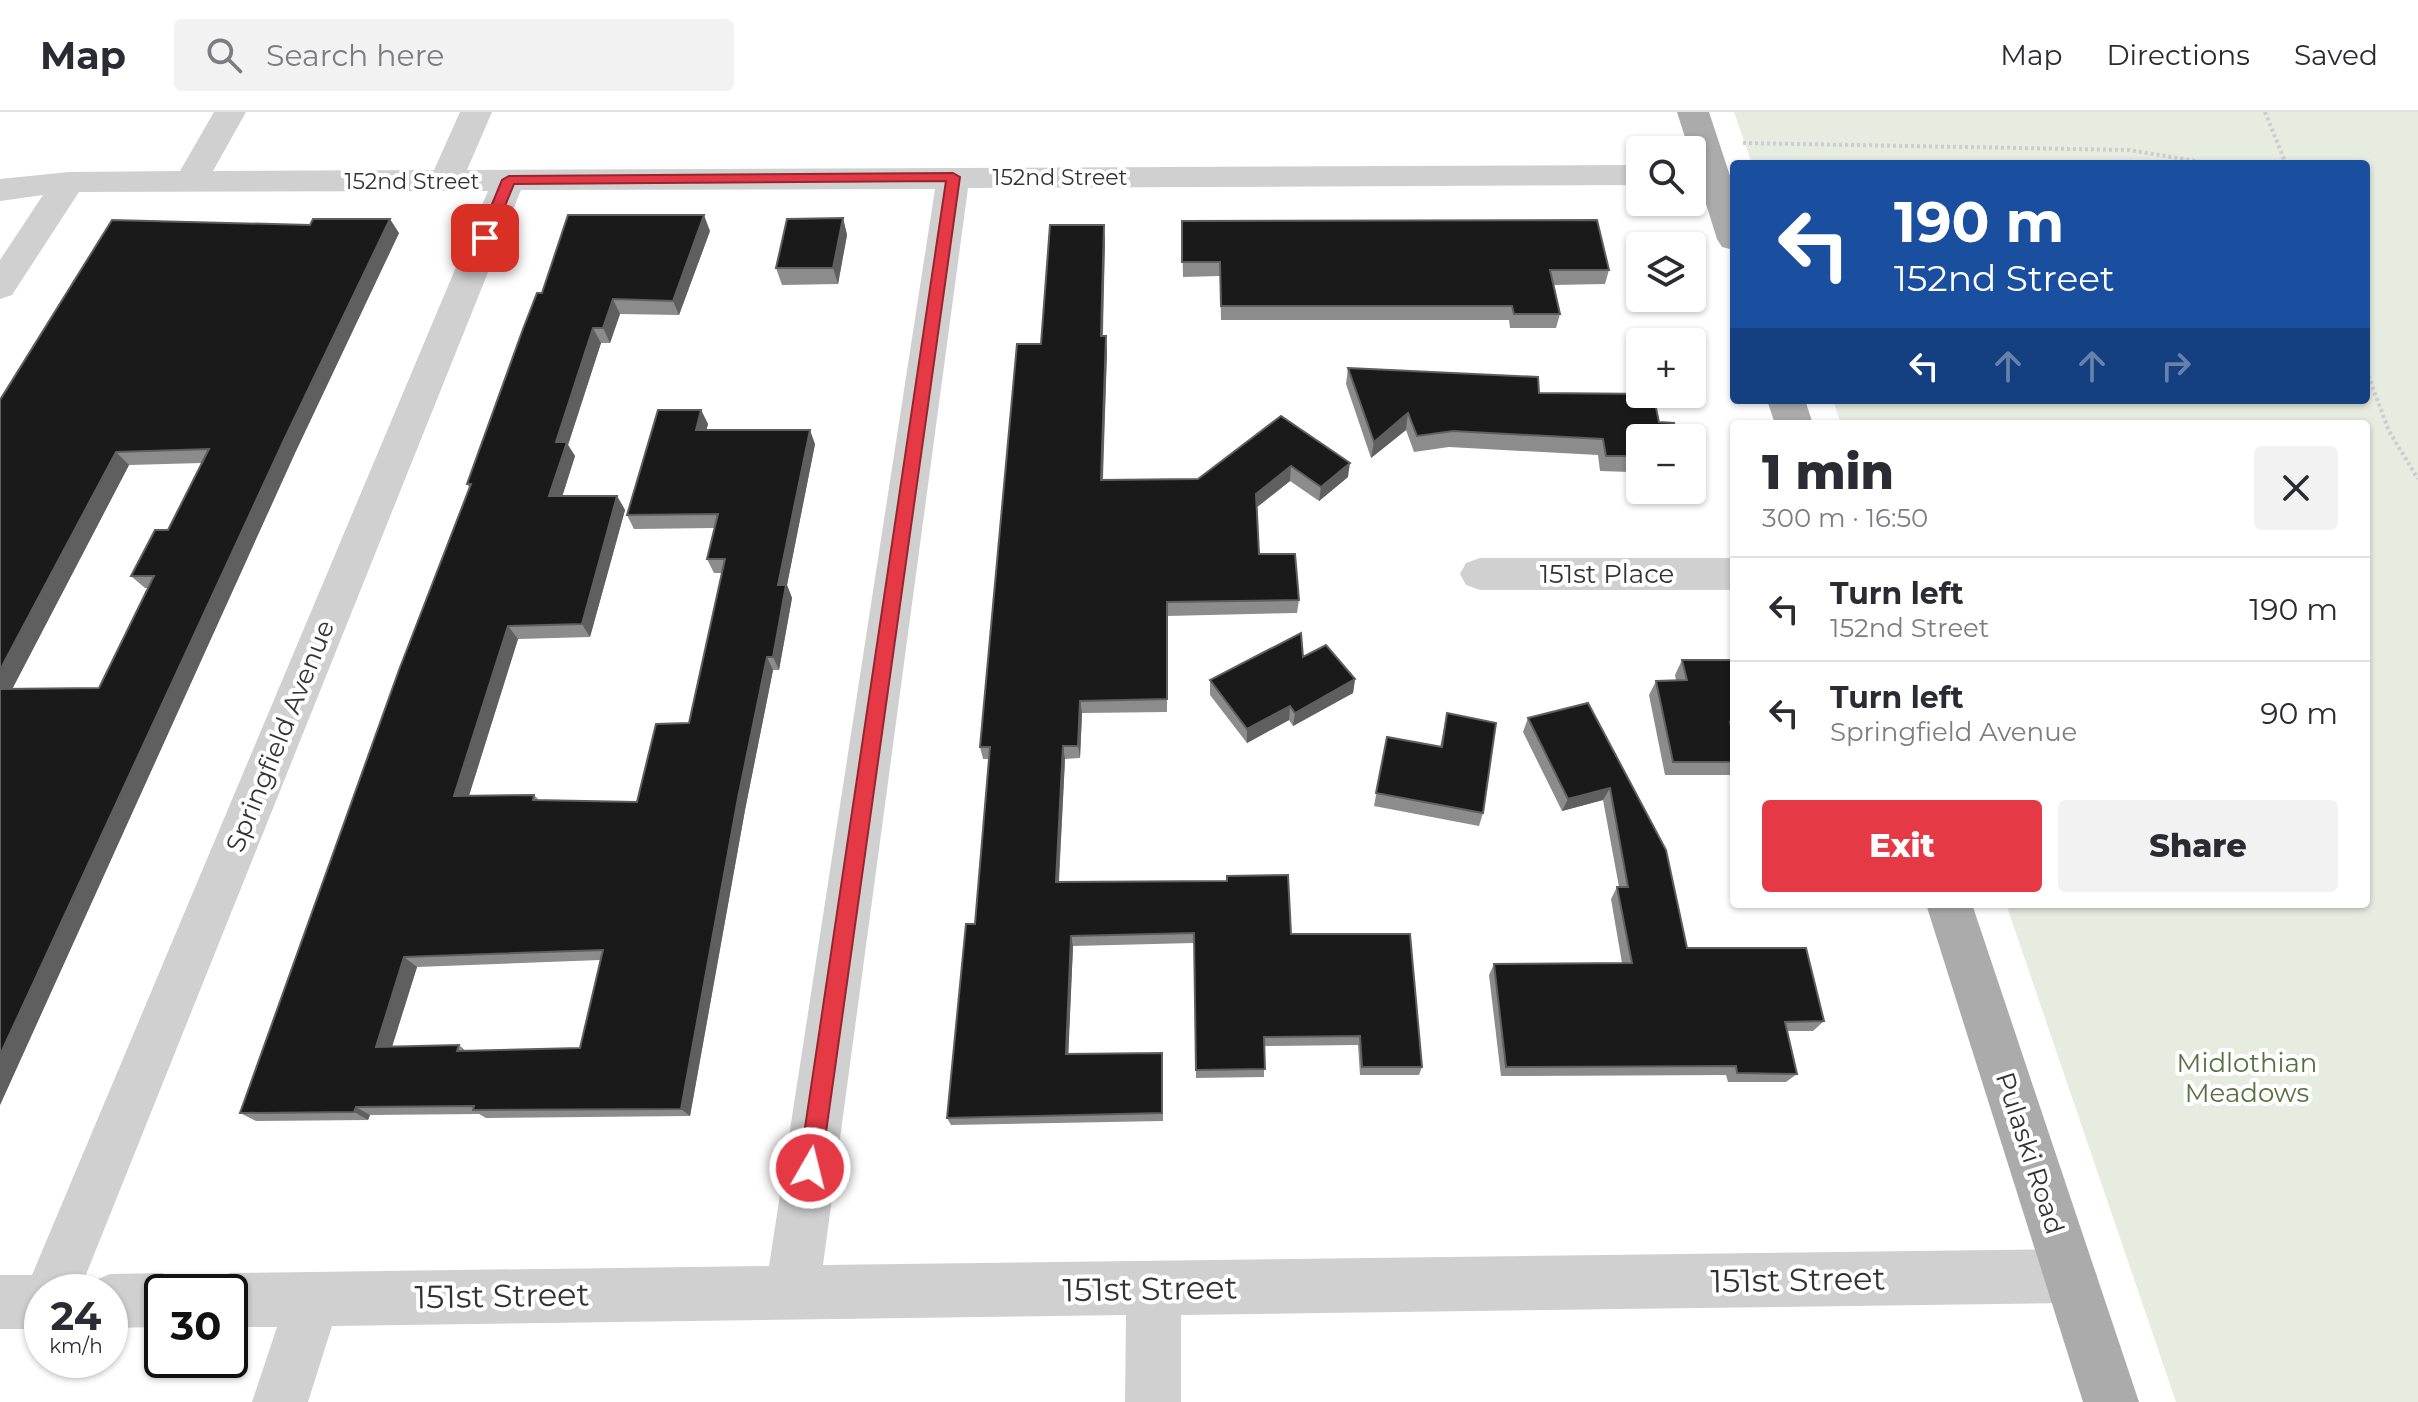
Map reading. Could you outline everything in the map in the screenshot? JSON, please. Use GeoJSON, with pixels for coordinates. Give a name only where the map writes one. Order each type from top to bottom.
{"type":"FeatureCollection","features":[{"type":"Feature","properties":{"kind":"main road"},"geometry":{"type":"LineString","coordinates":[[1693,112],[1697,136]]}},
{"type":"Feature","properties":{"kind":"main road"},"geometry":{"type":"LineString","coordinates":[[1706,181],[1730,231]]}},
{"type":"Feature","properties":{"kind":"main road","name":"Pulaski Road"},"geometry":{"type":"LineString","coordinates":[[1950,908],[2111,1402]]}},
{"type":"Feature","properties":{"kind":"street"},"geometry":{"type":"LineString","coordinates":[[190,182],[230,112]]}},
{"type":"Feature","properties":{"kind":"street"},"geometry":{"type":"LineString","coordinates":[[446,180],[476,112]]}},
{"type":"Feature","properties":{"kind":"street","name":"152nd Street"},"geometry":{"type":"LineString","coordinates":[[0,190],[69,182],[1626,175]]}},
{"type":"Feature","properties":{"kind":"street"},"geometry":{"type":"LineString","coordinates":[[792,1292],[953,177]]}},
{"type":"Feature","properties":{"kind":"street","name":"Springfield Avenue"},"geometry":{"type":"LineString","coordinates":[[59,1274],[509,180]]}},
{"type":"Feature","properties":{"kind":"street"},"geometry":{"type":"LineString","coordinates":[[0,287],[69,182]]}},
{"type":"Feature","properties":{"kind":"street","name":"151st Place"},"geometry":{"type":"LineString","coordinates":[[1480,574],[1730,574]]}},
{"type":"Feature","properties":{"kind":"street","name":"151st Street"},"geometry":{"type":"LineString","coordinates":[[248,1300],[2070,1276]]}},
{"type":"Feature","properties":{"kind":"street"},"geometry":{"type":"LineString","coordinates":[[1153,1402],[1154,1289]]}},
{"type":"Feature","properties":{"kind":"street"},"geometry":{"type":"LineString","coordinates":[[280,1402],[313,1299]]}},
{"type":"Feature","properties":{"kind":"street"},"geometry":{"type":"LineString","coordinates":[[0,1302],[24,1302]]}},
{"type":"Feature","properties":{"kind":"path"},"geometry":{"type":"LineString","coordinates":[[2265,112],[2284,160]]}},
{"type":"Feature","properties":{"kind":"path"},"geometry":{"type":"LineString","coordinates":[[1745,143],[2129,150],[2189,160]]}},
{"type":"Feature","properties":{"kind":"path"},"geometry":{"type":"LineString","coordinates":[[2370,381],[2389,431],[2418,479]]}},
{"type":"Feature","properties":{"kind":"green space","name":"Midlothian Meadows"},"geometry":{"type":"Polygon","coordinates":[[[1734,112],[2418,112],[2418,1402],[2176,1402],[2007,908],[2370,908],[2370,420],[1840,420],[1834,404],[2370,404],[2370,160],[1751,160],[1734,112]]]}},
{"type":"Feature","properties":{"kind":"building"},"geometry":{"type":"Polygon","coordinates":[[[568,215],[704,215],[673,301],[613,299],[603,328],[593,328],[556,442],[567,442],[549,496],[617,496],[582,624],[508,626],[454,796],[534,795],[533,800],[637,802],[656,724],[689,723],[725,559],[707,559],[718,514],[627,515],[658,410],[701,410],[696,430],[810,430],[778,585],[786,585],[773,657],[767,657],[738,798],[681,1109],[356,1107],[354,1112],[240,1113],[399,670],[471,484],[467,484],[523,329],[537,293],[542,293],[568,215]],[[603,950],[404,957],[376,1047],[459,1045],[457,1051],[580,1048],[603,950]]]}},
{"type":"Feature","properties":{"kind":"building"},"geometry":{"type":"Polygon","coordinates":[[[843,218],[833,268],[776,268],[787,219],[843,218]]]}},
{"type":"Feature","properties":{"kind":"building"},"geometry":{"type":"Polygon","coordinates":[[[313,219],[390,219],[284,440],[0,1055],[0,689],[99,688],[154,576],[131,576],[155,530],[168,530],[209,449],[116,452],[0,670],[0,400],[112,220],[310,225],[313,219]]]}},
{"type":"Feature","properties":{"kind":"building"},"geometry":{"type":"Polygon","coordinates":[[[1597,220],[1609,270],[1550,270],[1560,314],[1514,314],[1512,306],[1221,306],[1220,262],[1182,262],[1182,221],[1597,220]]]}},
{"type":"Feature","properties":{"kind":"building"},"geometry":{"type":"Polygon","coordinates":[[[1050,225],[1104,225],[1101,336],[1106,336],[1101,480],[1198,479],[1281,416],[1350,463],[1321,487],[1291,466],[1256,494],[1259,554],[1295,554],[1299,600],[1167,602],[1167,699],[1080,701],[1078,746],[1063,746],[1056,882],[1227,881],[1227,876],[1288,875],[1291,934],[1410,934],[1422,1067],[1362,1067],[1360,1036],[1264,1037],[1265,1069],[1196,1070],[1194,933],[1071,936],[1066,1054],[1162,1053],[1162,1113],[947,1118],[966,924],[975,924],[990,747],[980,747],[1017,344],[1041,344],[1050,225]]]}},
{"type":"Feature","properties":{"kind":"building"},"geometry":{"type":"Polygon","coordinates":[[[1348,368],[1538,377],[1539,393],[1626,394],[1626,408],[1656,408],[1659,422],[1674,424],[1626,424],[1626,456],[1606,456],[1603,439],[1453,431],[1417,436],[1408,413],[1374,442],[1348,368]]]}},
{"type":"Feature","properties":{"kind":"building"},"geometry":{"type":"Polygon","coordinates":[[[1301,633],[1303,657],[1326,645],[1355,679],[1295,713],[1290,706],[1247,729],[1210,680],[1301,633]]]}},
{"type":"Feature","properties":{"kind":"building"},"geometry":{"type":"Polygon","coordinates":[[[1682,660],[1730,660],[1730,762],[1673,762],[1656,681],[1687,680],[1682,660]]]}},
{"type":"Feature","properties":{"kind":"building"},"geometry":{"type":"Polygon","coordinates":[[[1588,703],[1666,850],[1687,948],[1806,948],[1824,1021],[1785,1022],[1797,1074],[1737,1073],[1736,1066],[1506,1067],[1494,964],[1632,963],[1617,887],[1628,887],[1610,788],[1568,799],[1528,718],[1588,703]]]}},
{"type":"Feature","properties":{"kind":"building"},"geometry":{"type":"Polygon","coordinates":[[[1447,713],[1496,723],[1483,813],[1376,793],[1387,737],[1442,747],[1447,713]]]}},
{"type":"Feature","properties":{"kind":"route"},"geometry":{"type":"LineString","coordinates":[[485,238],[509,180],[953,177],[810,1168]]}}]}
